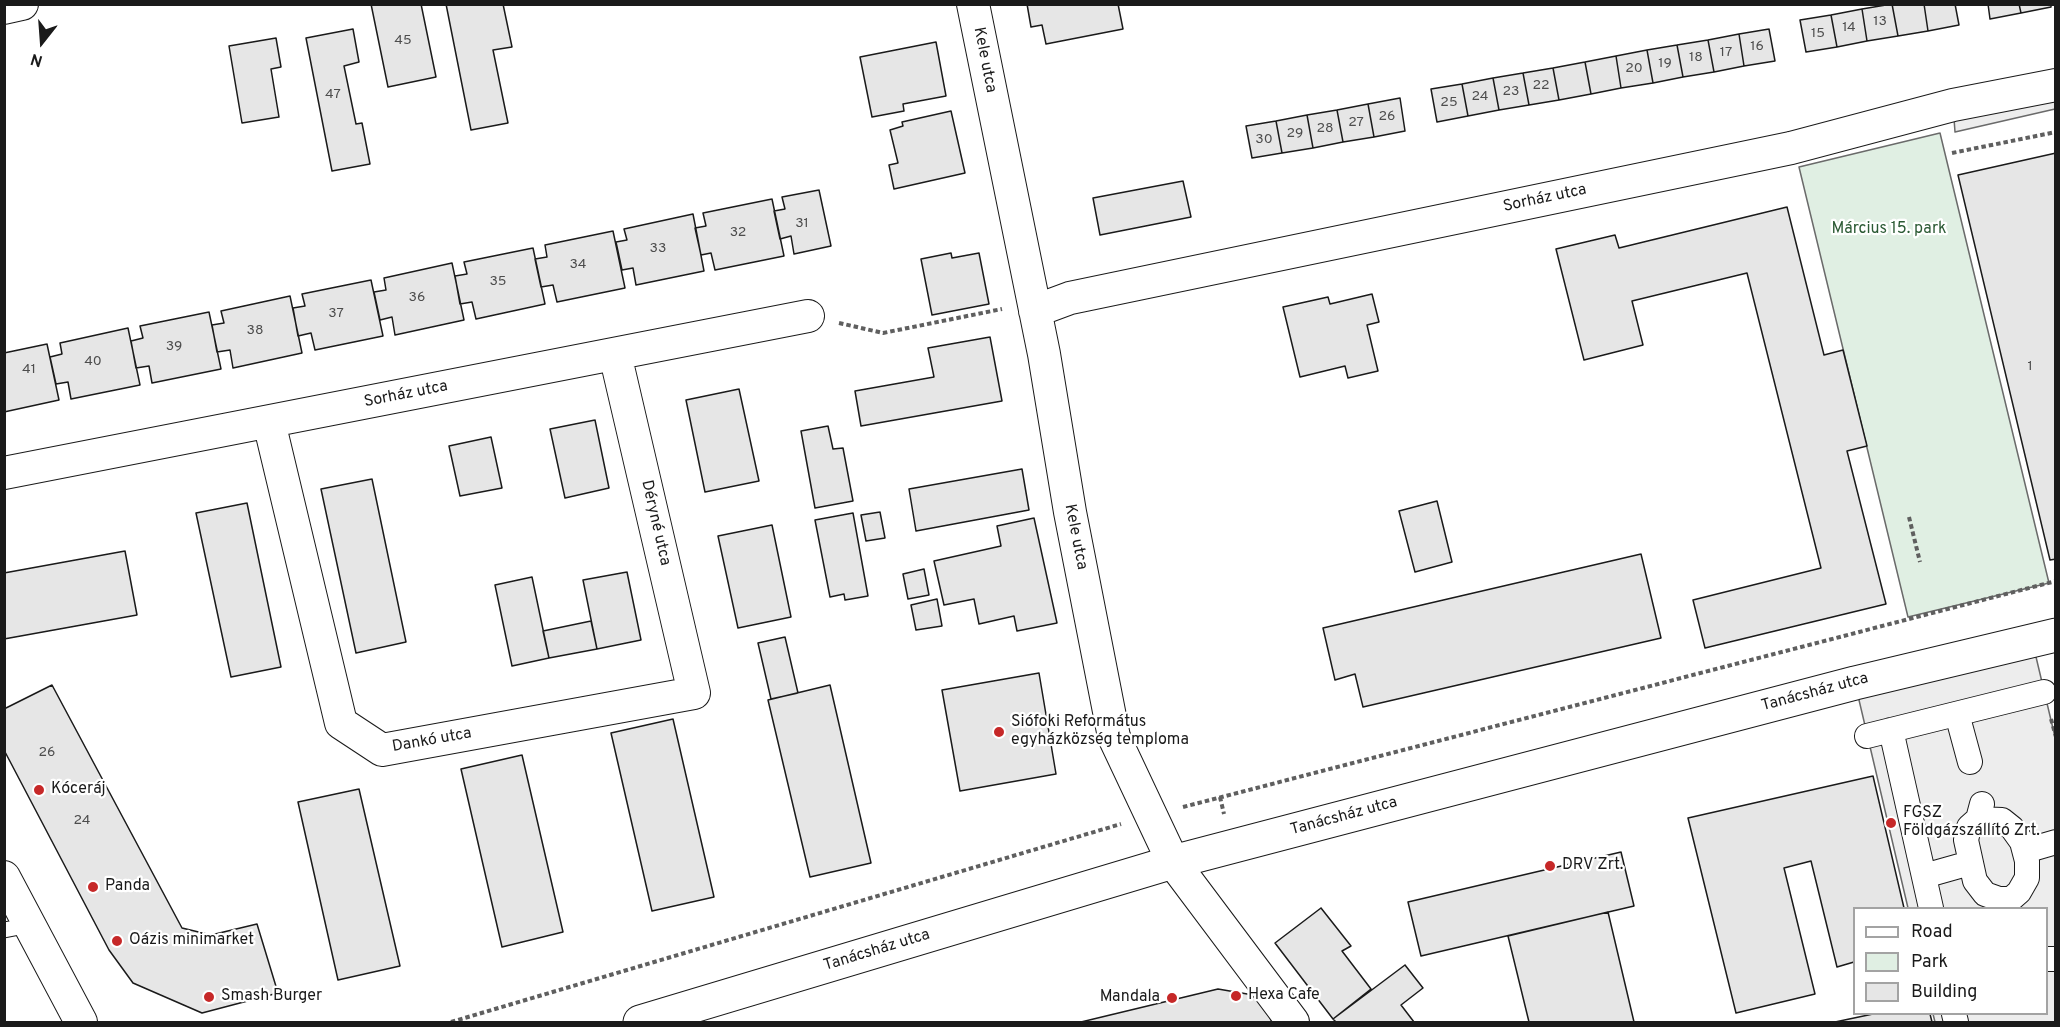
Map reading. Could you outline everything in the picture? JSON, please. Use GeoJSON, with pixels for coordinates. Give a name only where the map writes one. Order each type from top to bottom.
{"type":"FeatureCollection","features":[{"type":"Feature","properties":{"kind":"main road","name":"Tanácsház utca"},"geometry":{"type":"LineString","coordinates":[[640,1023],[1173,862],[1854,683],[2055,635]]}},
{"type":"Feature","properties":{"kind":"street"},"geometry":{"type":"LineString","coordinates":[[4,8],[22,4]]}},
{"type":"Feature","properties":{"kind":"street","name":"Kele utca"},"geometry":{"type":"LineString","coordinates":[[973,4],[1021,309],[1072,524],[1114,737],[1173,862],[1293,1023]]}},
{"type":"Feature","properties":{"kind":"street","name":"Sorház utca"},"geometry":{"type":"LineString","coordinates":[[1021,309],[1791,148],[1953,105],[2055,85]]}},
{"type":"Feature","properties":{"kind":"street","name":"Sorház utca"},"geometry":{"type":"LineString","coordinates":[[4,473],[808,316]]}},
{"type":"Feature","properties":{"kind":"street","name":"Déryné utca"},"geometry":{"type":"LineString","coordinates":[[615,354],[694,693]]}},
{"type":"Feature","properties":{"kind":"street","name":"Dankó utca"},"geometry":{"type":"LineString","coordinates":[[269,422],[341,723],[382,750],[694,693]]}},
{"type":"Feature","properties":{"kind":"street"},"geometry":{"type":"LineString","coordinates":[[1867,736],[2044,692]]}},
{"type":"Feature","properties":{"kind":"street"},"geometry":{"type":"LineString","coordinates":[[1958,714],[1970,762]]}},
{"type":"Feature","properties":{"kind":"street"},"geometry":{"type":"LineString","coordinates":[[1891,730],[1931,907]]}},
{"type":"Feature","properties":{"kind":"street"},"geometry":{"type":"LineString","coordinates":[[1980,811],[2001,820],[2012,828],[2025,851],[2027,878],[2019,892],[2011,899],[1999,899],[1985,894],[1975,881],[1970,863],[1966,840],[1969,827],[1980,811]]}},
{"type":"Feature","properties":{"kind":"street"},"geometry":{"type":"LineString","coordinates":[[2025,851],[2055,842]]}},
{"type":"Feature","properties":{"kind":"street"},"geometry":{"type":"LineString","coordinates":[[1923,876],[1970,863]]}},
{"type":"Feature","properties":{"kind":"street"},"geometry":{"type":"LineString","coordinates":[[4,877],[17,927],[81,1023]]}},
{"type":"Feature","properties":{"kind":"path"},"geometry":{"type":"LineString","coordinates":[[1952,153],[2055,132]]}},
{"type":"Feature","properties":{"kind":"path"},"geometry":{"type":"LineString","coordinates":[[808,316],[883,333],[1021,309]]}},
{"type":"Feature","properties":{"kind":"path"},"geometry":{"type":"LineString","coordinates":[[1909,517],[1920,562]]}},
{"type":"Feature","properties":{"kind":"path"},"geometry":{"type":"LineString","coordinates":[[451,1023],[1150,816],[2055,581]]}},
{"type":"Feature","properties":{"kind":"green space","name":"Március 15. park"},"geometry":{"type":"Polygon","coordinates":[[[1940,133],[2049,583],[1908,617],[1799,167],[1940,133]]]}},
{"type":"Feature","properties":{"kind":"shaded area"},"geometry":{"type":"Polygon","coordinates":[[[2055,85],[2055,109],[1955,132],[1953,105],[2055,85]]]}},
{"type":"Feature","properties":{"kind":"shaded area"},"geometry":{"type":"Polygon","coordinates":[[[2032,640],[2055,737],[2055,1022],[1935,1022],[1933,1015],[2048,1015],[2048,907],[1908,907],[1855,683],[2032,640]]]}},
{"type":"Feature","properties":{"kind":"building"},"geometry":{"type":"Polygon","coordinates":[[[371,4],[421,4],[436,77],[388,87],[371,4]]]}},
{"type":"Feature","properties":{"kind":"building"},"geometry":{"type":"Polygon","coordinates":[[[446,4],[503,4],[512,47],[493,50],[508,123],[471,130],[446,4]]]}},
{"type":"Feature","properties":{"kind":"building"},"geometry":{"type":"Polygon","coordinates":[[[1027,4],[1118,4],[1123,29],[1046,44],[1042,25],[1031,27],[1027,4]]]}},
{"type":"Feature","properties":{"kind":"building"},"geometry":{"type":"Polygon","coordinates":[[[1892,4],[1924,4],[1928,31],[1898,36],[1892,4]]]}},
{"type":"Feature","properties":{"kind":"building"},"geometry":{"type":"Polygon","coordinates":[[[1892,4],[1898,36],[1867,41],[1862,9],[1892,4]]]}},
{"type":"Feature","properties":{"kind":"building"},"geometry":{"type":"Polygon","coordinates":[[[1924,4],[1955,4],[1959,25],[1928,31],[1924,4]]]}},
{"type":"Feature","properties":{"kind":"building"},"geometry":{"type":"Polygon","coordinates":[[[1988,4],[2019,4],[2021,13],[1990,19],[1988,4]]]}},
{"type":"Feature","properties":{"kind":"building"},"geometry":{"type":"Polygon","coordinates":[[[2019,4],[2051,4],[2051,7],[2021,13],[2019,4]]]}},
{"type":"Feature","properties":{"kind":"building"},"geometry":{"type":"Polygon","coordinates":[[[1862,9],[1867,41],[1837,47],[1831,15],[1862,9]]]}},
{"type":"Feature","properties":{"kind":"building"},"geometry":{"type":"Polygon","coordinates":[[[1831,15],[1837,47],[1806,52],[1800,20],[1831,15]]]}},
{"type":"Feature","properties":{"kind":"building"},"geometry":{"type":"Polygon","coordinates":[[[353,29],[359,62],[344,66],[356,124],[362,123],[370,164],[332,171],[306,38],[353,29]]]}},
{"type":"Feature","properties":{"kind":"building"},"geometry":{"type":"Polygon","coordinates":[[[1769,29],[1775,61],[1744,66],[1739,34],[1769,29]]]}},
{"type":"Feature","properties":{"kind":"building"},"geometry":{"type":"Polygon","coordinates":[[[1739,34],[1744,66],[1714,72],[1708,40],[1739,34]]]}},
{"type":"Feature","properties":{"kind":"building"},"geometry":{"type":"Polygon","coordinates":[[[276,38],[281,67],[271,69],[279,117],[242,123],[229,46],[276,38]]]}},
{"type":"Feature","properties":{"kind":"building"},"geometry":{"type":"Polygon","coordinates":[[[1708,40],[1714,72],[1683,77],[1677,45],[1708,40]]]}},
{"type":"Feature","properties":{"kind":"building"},"geometry":{"type":"Polygon","coordinates":[[[936,42],[946,96],[903,104],[904,111],[872,117],[860,57],[936,42]]]}},
{"type":"Feature","properties":{"kind":"building"},"geometry":{"type":"Polygon","coordinates":[[[1677,45],[1683,77],[1653,83],[1647,50],[1677,45]]]}},
{"type":"Feature","properties":{"kind":"building"},"geometry":{"type":"Polygon","coordinates":[[[1647,50],[1653,83],[1621,88],[1616,56],[1647,50]]]}},
{"type":"Feature","properties":{"kind":"building"},"geometry":{"type":"Polygon","coordinates":[[[1616,56],[1621,88],[1591,94],[1585,62],[1616,56]]]}},
{"type":"Feature","properties":{"kind":"building"},"geometry":{"type":"Polygon","coordinates":[[[1585,62],[1591,94],[1559,100],[1553,68],[1585,62]]]}},
{"type":"Feature","properties":{"kind":"building"},"geometry":{"type":"Polygon","coordinates":[[[1553,68],[1559,100],[1529,105],[1523,73],[1553,68]]]}},
{"type":"Feature","properties":{"kind":"building"},"geometry":{"type":"Polygon","coordinates":[[[1523,73],[1529,105],[1499,110],[1493,78],[1523,73]]]}},
{"type":"Feature","properties":{"kind":"building"},"geometry":{"type":"Polygon","coordinates":[[[1493,78],[1499,110],[1468,116],[1462,84],[1493,78]]]}},
{"type":"Feature","properties":{"kind":"building"},"geometry":{"type":"Polygon","coordinates":[[[1462,84],[1468,116],[1437,122],[1431,89],[1462,84]]]}},
{"type":"Feature","properties":{"kind":"building"},"geometry":{"type":"Polygon","coordinates":[[[1400,98],[1405,131],[1374,137],[1368,104],[1400,98]]]}},
{"type":"Feature","properties":{"kind":"building"},"geometry":{"type":"Polygon","coordinates":[[[1368,104],[1374,137],[1343,142],[1337,110],[1368,104]]]}},
{"type":"Feature","properties":{"kind":"building"},"geometry":{"type":"Polygon","coordinates":[[[1337,110],[1343,142],[1313,148],[1307,115],[1337,110]]]}},
{"type":"Feature","properties":{"kind":"building"},"geometry":{"type":"Polygon","coordinates":[[[951,111],[965,173],[894,189],[889,165],[898,163],[890,130],[903,126],[902,122],[951,111]]]}},
{"type":"Feature","properties":{"kind":"building"},"geometry":{"type":"Polygon","coordinates":[[[1307,115],[1313,148],[1282,153],[1276,121],[1307,115]]]}},
{"type":"Feature","properties":{"kind":"building"},"geometry":{"type":"Polygon","coordinates":[[[1276,121],[1282,153],[1252,158],[1246,126],[1276,121]]]}},
{"type":"Feature","properties":{"kind":"building"},"geometry":{"type":"Polygon","coordinates":[[[2056,153],[2056,559],[2050,560],[1958,175],[2056,153]]]}},
{"type":"Feature","properties":{"kind":"building"},"geometry":{"type":"Polygon","coordinates":[[[1183,181],[1191,217],[1100,235],[1093,198],[1183,181]]]}},
{"type":"Feature","properties":{"kind":"building"},"geometry":{"type":"Polygon","coordinates":[[[819,190],[831,246],[794,254],[791,236],[780,239],[774,211],[785,209],[782,197],[819,190]]]}},
{"type":"Feature","properties":{"kind":"building"},"geometry":{"type":"Polygon","coordinates":[[[772,199],[784,256],[715,270],[711,253],[701,255],[695,228],[706,226],[703,213],[772,199]]]}},
{"type":"Feature","properties":{"kind":"building"},"geometry":{"type":"Polygon","coordinates":[[[1787,207],[1824,355],[1843,350],[1867,446],[1847,451],[1886,604],[1705,648],[1693,600],[1821,568],[1747,273],[1632,301],[1643,345],[1584,360],[1556,249],[1615,235],[1619,248],[1787,207]]]}},
{"type":"Feature","properties":{"kind":"building"},"geometry":{"type":"Polygon","coordinates":[[[693,214],[704,271],[636,285],[633,268],[622,270],[616,242],[627,240],[624,229],[693,214]]]}},
{"type":"Feature","properties":{"kind":"building"},"geometry":{"type":"Polygon","coordinates":[[[613,231],[625,288],[557,302],[553,285],[541,287],[535,259],[547,257],[545,245],[613,231]]]}},
{"type":"Feature","properties":{"kind":"building"},"geometry":{"type":"Polygon","coordinates":[[[533,248],[545,304],[476,319],[472,302],[460,304],[455,276],[467,274],[464,262],[533,248]]]}},
{"type":"Feature","properties":{"kind":"building"},"geometry":{"type":"Polygon","coordinates":[[[951,253],[952,258],[979,253],[989,304],[932,315],[921,259],[951,253]]]}},
{"type":"Feature","properties":{"kind":"building"},"geometry":{"type":"Polygon","coordinates":[[[452,263],[464,320],[395,335],[392,317],[380,320],[374,292],[386,290],[384,278],[452,263]]]}},
{"type":"Feature","properties":{"kind":"building"},"geometry":{"type":"Polygon","coordinates":[[[371,280],[383,336],[315,350],[311,333],[298,336],[293,308],[305,306],[302,294],[371,280]]]}},
{"type":"Feature","properties":{"kind":"building"},"geometry":{"type":"Polygon","coordinates":[[[1372,294],[1379,322],[1367,325],[1378,371],[1348,378],[1345,366],[1300,377],[1283,307],[1328,297],[1330,304],[1372,294]]]}},
{"type":"Feature","properties":{"kind":"building"},"geometry":{"type":"Polygon","coordinates":[[[290,296],[302,353],[233,368],[230,350],[217,352],[212,325],[224,323],[221,311],[290,296]]]}},
{"type":"Feature","properties":{"kind":"building"},"geometry":{"type":"Polygon","coordinates":[[[209,312],[221,369],[152,383],[149,366],[136,368],[131,341],[143,338],[140,326],[209,312]]]}},
{"type":"Feature","properties":{"kind":"building"},"geometry":{"type":"Polygon","coordinates":[[[128,328],[140,385],[71,399],[68,382],[56,384],[50,357],[62,354],[60,343],[128,328]]]}},
{"type":"Feature","properties":{"kind":"building"},"geometry":{"type":"Polygon","coordinates":[[[990,337],[1002,401],[861,426],[855,391],[934,377],[928,348],[990,337]]]}},
{"type":"Feature","properties":{"kind":"building"},"geometry":{"type":"Polygon","coordinates":[[[47,344],[59,400],[4,412],[4,353],[47,344]]]}},
{"type":"Feature","properties":{"kind":"building"},"geometry":{"type":"Polygon","coordinates":[[[739,389],[759,481],[705,492],[686,400],[739,389]]]}},
{"type":"Feature","properties":{"kind":"building"},"geometry":{"type":"Polygon","coordinates":[[[595,420],[609,488],[565,498],[550,429],[595,420]]]}},
{"type":"Feature","properties":{"kind":"building"},"geometry":{"type":"Polygon","coordinates":[[[828,426],[833,449],[843,448],[853,501],[815,508],[801,431],[828,426]]]}},
{"type":"Feature","properties":{"kind":"building"},"geometry":{"type":"Polygon","coordinates":[[[491,437],[502,488],[460,496],[449,446],[491,437]]]}},
{"type":"Feature","properties":{"kind":"building"},"geometry":{"type":"Polygon","coordinates":[[[1022,469],[1029,510],[916,531],[909,489],[1022,469]]]}},
{"type":"Feature","properties":{"kind":"building"},"geometry":{"type":"Polygon","coordinates":[[[372,479],[406,642],[356,653],[321,489],[372,479]]]}},
{"type":"Feature","properties":{"kind":"building"},"geometry":{"type":"Polygon","coordinates":[[[1437,501],[1452,562],[1415,572],[1399,511],[1437,501]]]}},
{"type":"Feature","properties":{"kind":"building"},"geometry":{"type":"Polygon","coordinates":[[[247,503],[281,667],[231,677],[196,513],[247,503]]]}},
{"type":"Feature","properties":{"kind":"building"},"geometry":{"type":"Polygon","coordinates":[[[880,512],[885,538],[866,541],[861,515],[880,512]]]}},
{"type":"Feature","properties":{"kind":"building"},"geometry":{"type":"Polygon","coordinates":[[[853,513],[868,596],[845,600],[844,594],[830,597],[815,520],[853,513]]]}},
{"type":"Feature","properties":{"kind":"building"},"geometry":{"type":"Polygon","coordinates":[[[1034,518],[1057,623],[1017,631],[1014,616],[979,624],[974,599],[944,605],[934,561],[1001,546],[997,526],[1034,518]]]}},
{"type":"Feature","properties":{"kind":"building"},"geometry":{"type":"Polygon","coordinates":[[[772,525],[791,617],[738,628],[718,536],[772,525]]]}},
{"type":"Feature","properties":{"kind":"building"},"geometry":{"type":"Polygon","coordinates":[[[125,551],[137,615],[4,639],[4,573],[125,551]]]}},
{"type":"Feature","properties":{"kind":"building"},"geometry":{"type":"Polygon","coordinates":[[[1641,554],[1661,638],[1363,707],[1355,674],[1335,680],[1323,628],[1641,554]]]}},
{"type":"Feature","properties":{"kind":"building"},"geometry":{"type":"Polygon","coordinates":[[[924,569],[929,595],[908,599],[903,574],[924,569]]]}},
{"type":"Feature","properties":{"kind":"building"},"geometry":{"type":"Polygon","coordinates":[[[627,572],[641,640],[597,649],[583,580],[627,572]]]}},
{"type":"Feature","properties":{"kind":"building"},"geometry":{"type":"Polygon","coordinates":[[[532,577],[549,658],[512,666],[495,585],[532,577]]]}},
{"type":"Feature","properties":{"kind":"building"},"geometry":{"type":"Polygon","coordinates":[[[937,599],[942,626],[916,630],[911,605],[937,599]]]}},
{"type":"Feature","properties":{"kind":"building"},"geometry":{"type":"Polygon","coordinates":[[[591,621],[597,649],[549,658],[543,631],[591,621]]]}},
{"type":"Feature","properties":{"kind":"building"},"geometry":{"type":"Polygon","coordinates":[[[785,637],[798,693],[771,699],[758,643],[785,637]]]}},
{"type":"Feature","properties":{"kind":"building","name":"Siófoki Református egyházközség temploma"},"geometry":{"type":"Polygon","coordinates":[[[1039,673],[1056,774],[960,791],[942,690],[1039,673]]]}},
{"type":"Feature","properties":{"kind":"building"},"geometry":{"type":"Polygon","coordinates":[[[52,685],[182,928],[211,935],[257,924],[278,993],[202,1013],[133,983],[109,950],[4,750],[4,709],[52,685]]]}},
{"type":"Feature","properties":{"kind":"building"},"geometry":{"type":"Polygon","coordinates":[[[830,685],[871,863],[810,877],[768,700],[830,685]]]}},
{"type":"Feature","properties":{"kind":"building"},"geometry":{"type":"Polygon","coordinates":[[[673,719],[714,897],[652,911],[611,733],[673,719]]]}},
{"type":"Feature","properties":{"kind":"building"},"geometry":{"type":"Polygon","coordinates":[[[522,755],[563,932],[502,947],[461,769],[522,755]]]}},
{"type":"Feature","properties":{"kind":"building"},"geometry":{"type":"Polygon","coordinates":[[[1873,776],[1904,907],[1853,907],[1853,962],[1837,967],[1811,861],[1784,868],[1815,994],[1736,1013],[1688,818],[1873,776]]]}},
{"type":"Feature","properties":{"kind":"building"},"geometry":{"type":"Polygon","coordinates":[[[359,789],[400,966],[338,980],[298,802],[359,789]]]}},
{"type":"Feature","properties":{"kind":"building"},"geometry":{"type":"Polygon","coordinates":[[[1621,852],[1634,906],[1421,956],[1408,902],[1621,852]]]}},
{"type":"Feature","properties":{"kind":"building"},"geometry":{"type":"Polygon","coordinates":[[[1321,908],[1351,946],[1342,951],[1371,989],[1333,1019],[1275,943],[1321,908]]]}},
{"type":"Feature","properties":{"kind":"building"},"geometry":{"type":"Polygon","coordinates":[[[1608,912],[1634,1022],[1529,1022],[1508,936],[1608,912]]]}},
{"type":"Feature","properties":{"kind":"building"},"geometry":{"type":"Polygon","coordinates":[[[1405,965],[1423,988],[1401,1005],[1414,1022],[1336,1022],[1333,1019],[1405,965]]]}},
{"type":"Feature","properties":{"kind":"building"},"geometry":{"type":"Polygon","coordinates":[[[1218,989],[1259,996],[1272,1022],[1081,1022],[1218,989]]]}},
{"type":"Feature","properties":{"kind":"building"},"geometry":{"type":"Polygon","coordinates":[[[1868,1015],[1930,1015],[1932,1022],[1835,1022],[1868,1015]]]}},
{"type":"Feature","properties":{"kind":"place","name":"Siófoki Református egyházközség temploma"},"geometry":{"type":"Point","coordinates":[999,732]}},
{"type":"Feature","properties":{"kind":"place","name":"Kóceráj"},"geometry":{"type":"Point","coordinates":[39,790]}},
{"type":"Feature","properties":{"kind":"place","name":"FGSZ Földgázszállító Zrt."},"geometry":{"type":"Point","coordinates":[1891,823]}},
{"type":"Feature","properties":{"kind":"place","name":"DRV Zrt."},"geometry":{"type":"Point","coordinates":[1550,866]}},
{"type":"Feature","properties":{"kind":"place","name":"Panda"},"geometry":{"type":"Point","coordinates":[93,887]}},
{"type":"Feature","properties":{"kind":"place","name":"Oázis minimarket"},"geometry":{"type":"Point","coordinates":[117,941]}},
{"type":"Feature","properties":{"kind":"place","name":"Hexa Cafe"},"geometry":{"type":"Point","coordinates":[1236,996]}},
{"type":"Feature","properties":{"kind":"place","name":"Smash Burger"},"geometry":{"type":"Point","coordinates":[209,997]}},
{"type":"Feature","properties":{"kind":"place","name":"Mandala"},"geometry":{"type":"Point","coordinates":[1172,998]}}]}
